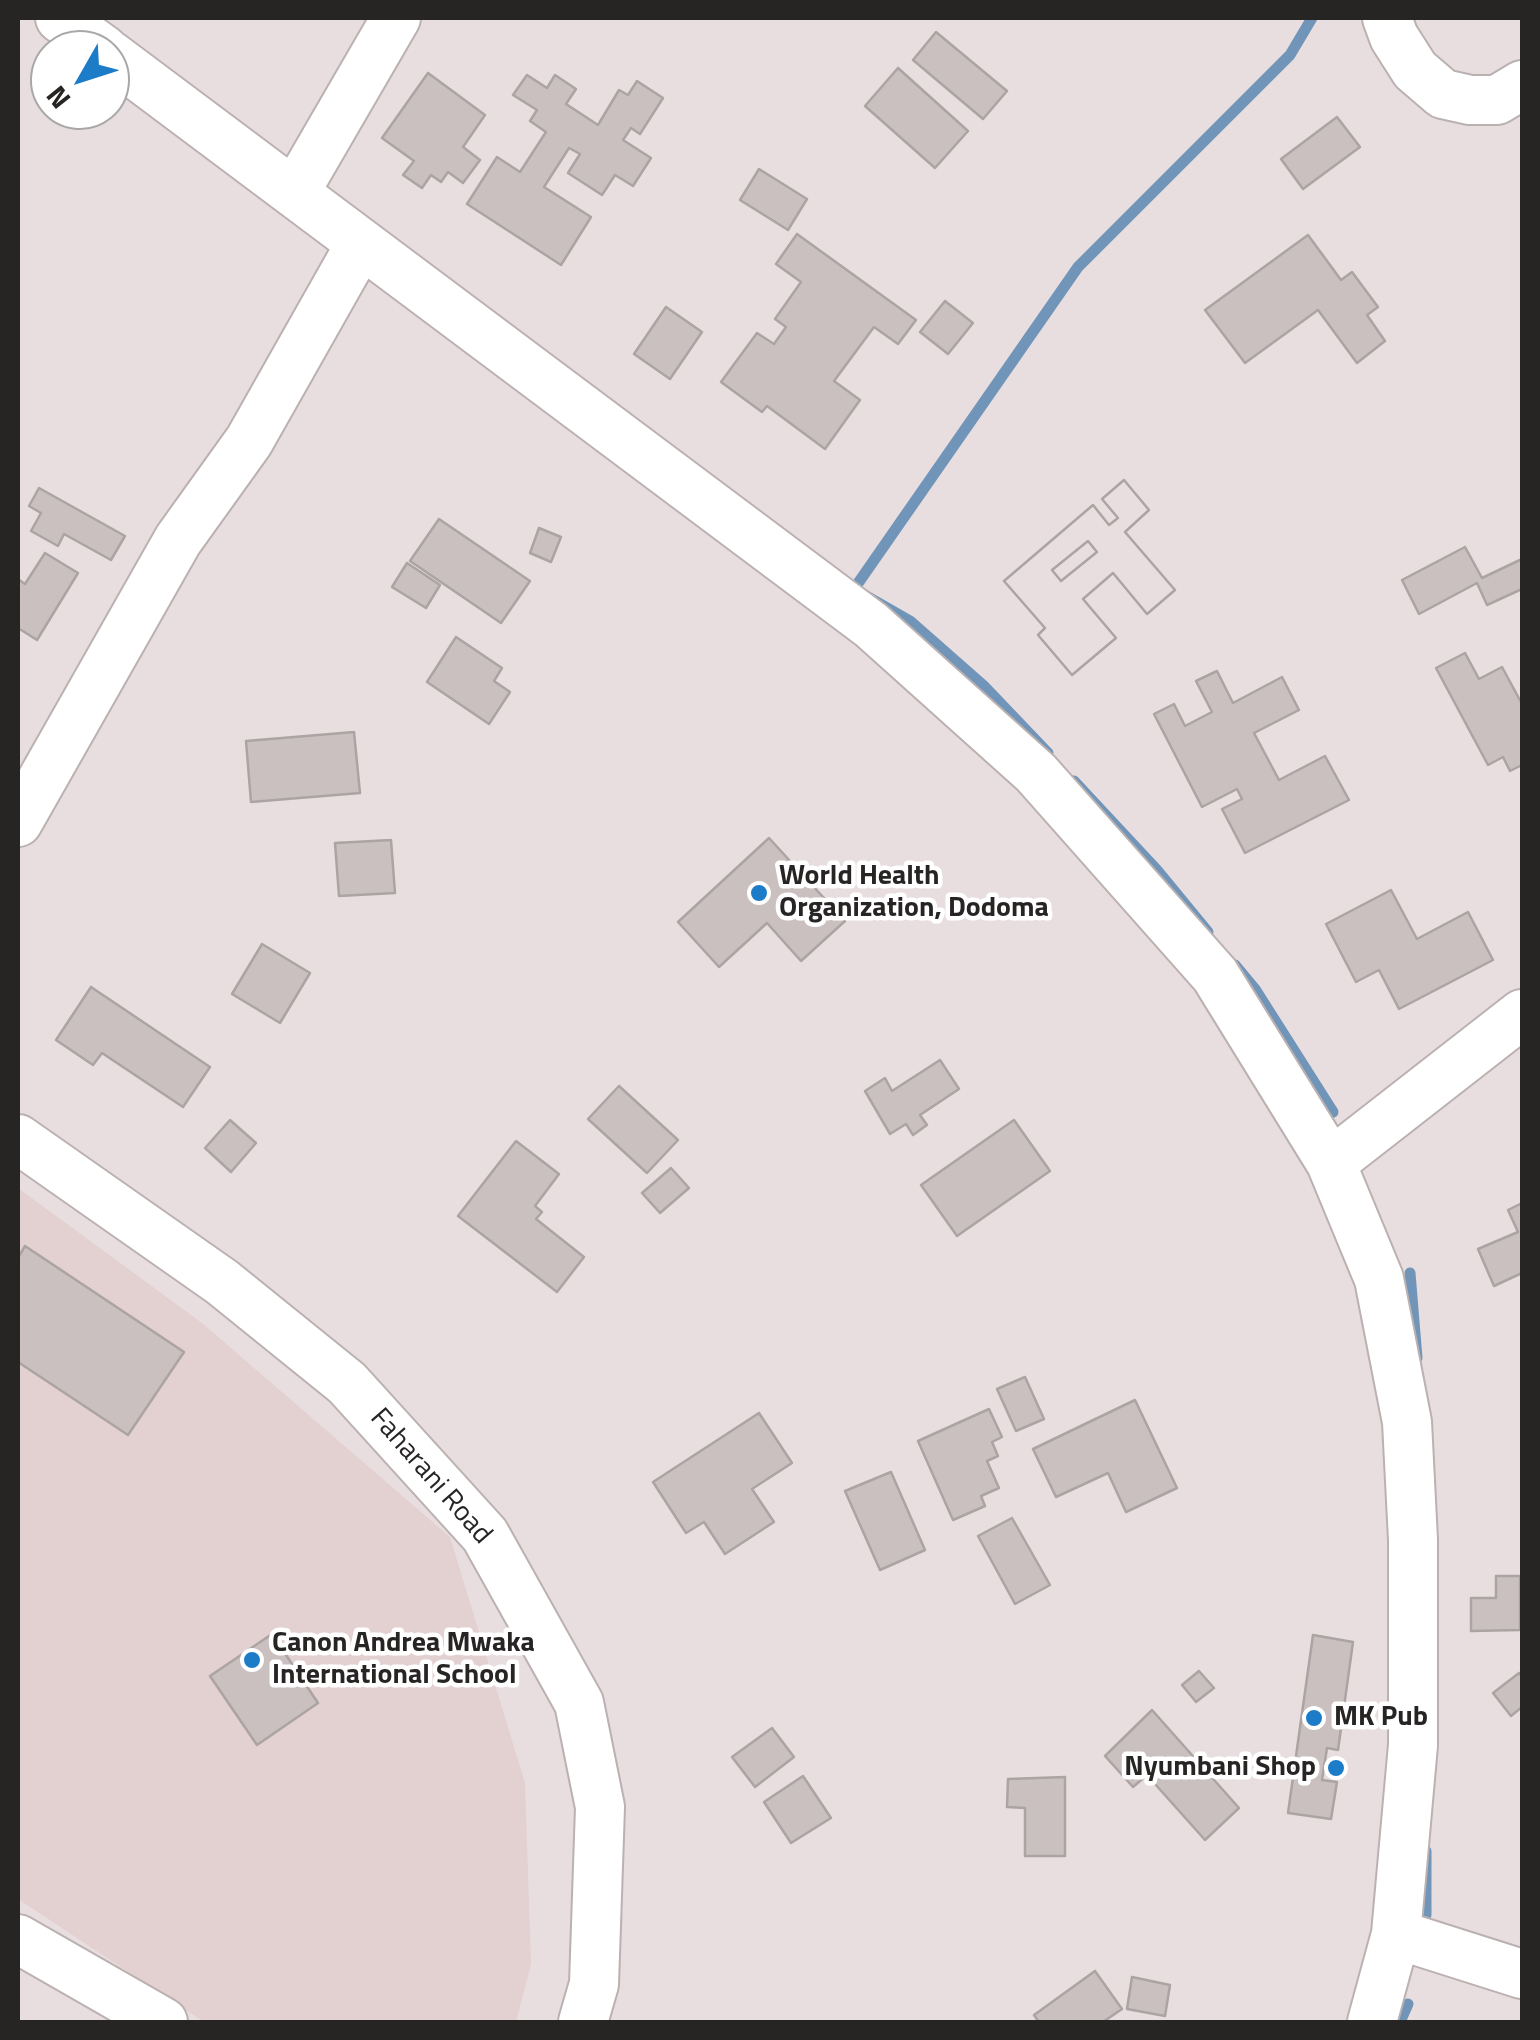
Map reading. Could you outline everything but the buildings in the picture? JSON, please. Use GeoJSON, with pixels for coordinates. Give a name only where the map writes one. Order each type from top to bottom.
{"type":"FeatureCollection","features":[{"type":"Feature","properties":{"kind":"street"},"geometry":{"type":"LineString","coordinates":[[294,192],[396,18]]}},
{"type":"Feature","properties":{"kind":"street"},"geometry":{"type":"LineString","coordinates":[[1387,18],[1415,70],[1443,94],[1496,100],[1522,84]]}},
{"type":"Feature","properties":{"kind":"street"},"geometry":{"type":"LineString","coordinates":[[130,70],[871,626],[1036,773],[1215,975],[1331,1163],[1378,1279],[1407,1422],[1414,1540],[1414,1745],[1396,1934],[1372,2022]]}},
{"type":"Feature","properties":{"kind":"street"},"geometry":{"type":"LineString","coordinates":[[18,822],[178,540],[249,440],[362,243]]}},
{"type":"Feature","properties":{"kind":"street"},"geometry":{"type":"LineString","coordinates":[[1331,1163],[1522,1014]]}},
{"type":"Feature","properties":{"kind":"street","name":"Faharani Road"},"geometry":{"type":"LineString","coordinates":[[18,1139],[222,1282],[347,1383],[485,1535],[579,1703],[600,1807],[594,1984],[582,2022]]}},
{"type":"Feature","properties":{"kind":"street"},"geometry":{"type":"LineString","coordinates":[[1396,1934],[1522,1974]]}},
{"type":"Feature","properties":{"kind":"street"},"geometry":{"type":"LineString","coordinates":[[18,1939],[163,2022]]}},
{"type":"Feature","properties":{"kind":"shaded area","name":"Canon Andrea Mwaka International School"},"geometry":{"type":"Polygon","coordinates":[[[18,1188],[202,1323],[450,1537],[525,1783],[531,1964],[516,2022],[204,2022],[18,1899],[18,1188]]]}},
{"type":"Feature","properties":{"kind":"waterway"},"geometry":{"type":"LineString","coordinates":[[1048,753],[985,687],[910,621],[854,589],[1078,267],[1290,55],[1312,18]]}},
{"type":"Feature","properties":{"kind":"waterway"},"geometry":{"type":"LineString","coordinates":[[1074,781],[1157,870],[1208,932]]}},
{"type":"Feature","properties":{"kind":"waterway"},"geometry":{"type":"LineString","coordinates":[[1235,965],[1255,989],[1333,1112]]}},
{"type":"Feature","properties":{"kind":"waterway"},"geometry":{"type":"LineString","coordinates":[[1410,1273],[1417,1358]]}},
{"type":"Feature","properties":{"kind":"waterway"},"geometry":{"type":"LineString","coordinates":[[1426,1851],[1426,1915]]}},
{"type":"Feature","properties":{"kind":"waterway"},"geometry":{"type":"LineString","coordinates":[[1400,2022],[1408,2004]]}},
{"type":"Feature","properties":{"kind":"place","name":"World Health Organization, Dodoma"},"geometry":{"type":"Point","coordinates":[759,893]}},
{"type":"Feature","properties":{"kind":"place","name":"Canon Andrea Mwaka International School"},"geometry":{"type":"Point","coordinates":[252,1660]}},
{"type":"Feature","properties":{"kind":"place","name":"MK Pub"},"geometry":{"type":"Point","coordinates":[1314,1718]}},
{"type":"Feature","properties":{"kind":"place","name":"Nyumbani Shop"},"geometry":{"type":"Point","coordinates":[1336,1768]}}]}
